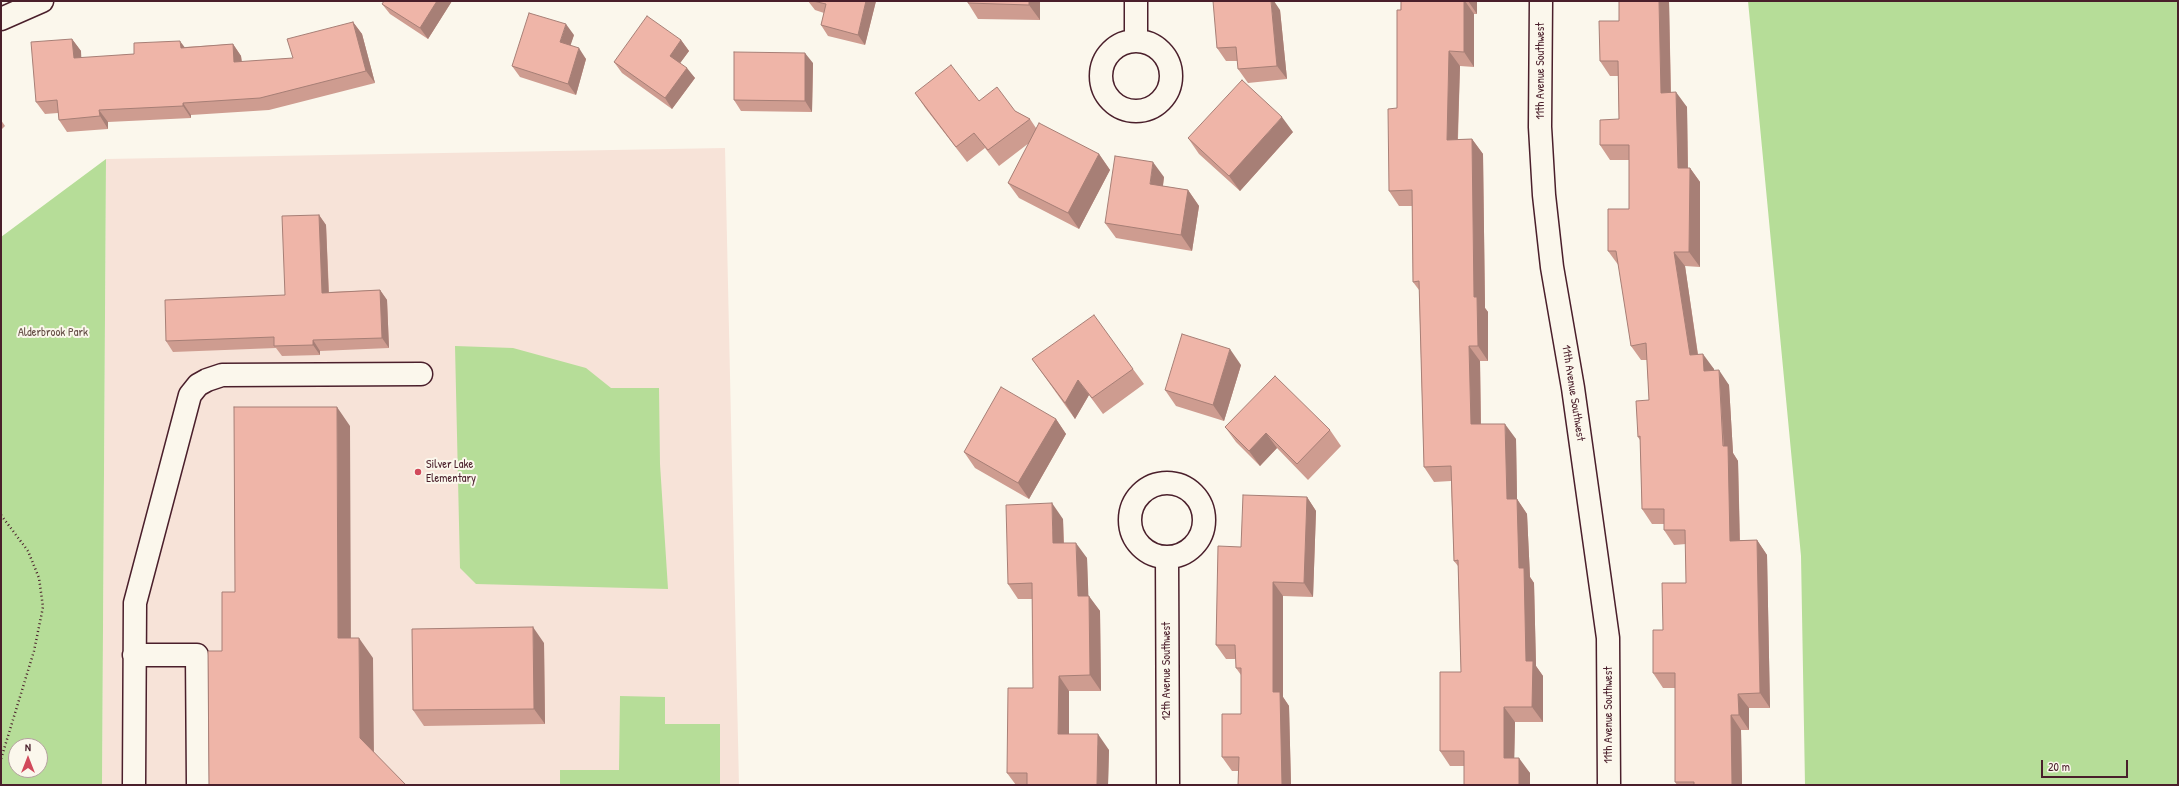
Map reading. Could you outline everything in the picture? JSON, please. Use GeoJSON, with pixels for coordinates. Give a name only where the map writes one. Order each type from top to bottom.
{"type":"FeatureCollection","features":[{"type":"Feature","properties":{"kind":"street"},"geometry":{"type":"LineString","coordinates":[[1,19],[42,1]]}},
{"type":"Feature","properties":{"kind":"street"},"geometry":{"type":"LineString","coordinates":[[1136,1],[1136,41]]}},
{"type":"Feature","properties":{"kind":"street","name":"11th Avenue Southwest"},"geometry":{"type":"LineString","coordinates":[[1541,1],[1540,127],[1544,195],[1552,267],[1574,388],[1608,638],[1609,785]]}},
{"type":"Feature","properties":{"kind":"street"},"geometry":{"type":"LineString","coordinates":[[134,785],[135,603],[190,395],[198,385],[222,375],[421,374]]}},
{"type":"Feature","properties":{"kind":"street","name":"12th Avenue Southwest"},"geometry":{"type":"LineString","coordinates":[[1167,557],[1168,785]]}},
{"type":"Feature","properties":{"kind":"street"},"geometry":{"type":"LineString","coordinates":[[134,655],[197,655],[198,785]]}},
{"type":"Feature","properties":{"kind":"path"},"geometry":{"type":"LineString","coordinates":[[1,516],[28,551],[39,578],[43,607],[34,650],[1,759]]}},
{"type":"Feature","properties":{"kind":"shaded area","name":"Silver Lake Elementary"},"geometry":{"type":"Polygon","coordinates":[[[725,148],[739,785],[102,785],[106,159],[725,148]]]}},
{"type":"Feature","properties":{"kind":"green space"},"geometry":{"type":"Polygon","coordinates":[[[1748,1],[2178,1],[2178,785],[1805,785],[1801,556],[1748,1]]]}},
{"type":"Feature","properties":{"kind":"green space","name":"Alderbrook Park"},"geometry":{"type":"Polygon","coordinates":[[[106,159],[102,785],[1,785],[1,237],[106,159]]]}},
{"type":"Feature","properties":{"kind":"green space"},"geometry":{"type":"Polygon","coordinates":[[[455,346],[513,348],[586,368],[611,388],[659,388],[660,464],[668,589],[476,584],[460,568],[455,346]]]}},
{"type":"Feature","properties":{"kind":"green space"},"geometry":{"type":"Polygon","coordinates":[[[620,696],[665,697],[665,724],[720,724],[720,785],[560,785],[560,770],[619,770],[620,696]]]}},
{"type":"Feature","properties":{"kind":"building"},"geometry":{"type":"Polygon","coordinates":[[[384,1],[437,1],[420,28],[382,4],[384,1]]]}},
{"type":"Feature","properties":{"kind":"building"},"geometry":{"type":"Polygon","coordinates":[[[813,1],[866,1],[858,35],[821,25],[826,4],[813,1]]]}},
{"type":"Feature","properties":{"kind":"building"},"geometry":{"type":"Polygon","coordinates":[[[968,1],[1029,1],[1029,5],[968,3],[968,1]]]}},
{"type":"Feature","properties":{"kind":"building"},"geometry":{"type":"Polygon","coordinates":[[[1213,1],[1271,1],[1277,66],[1238,69],[1236,47],[1217,48],[1213,1]]]}},
{"type":"Feature","properties":{"kind":"building"},"geometry":{"type":"Polygon","coordinates":[[[1401,1],[1464,1],[1464,52],[1449,51],[1447,140],[1472,139],[1474,297],[1477,297],[1478,346],[1469,346],[1471,424],[1505,424],[1507,499],[1517,499],[1519,568],[1524,568],[1526,661],[1533,661],[1532,707],[1504,707],[1504,758],[1519,758],[1519,785],[1464,785],[1464,751],[1440,751],[1440,672],[1461,672],[1458,560],[1454,561],[1451,466],[1424,467],[1419,281],[1413,282],[1412,190],[1389,191],[1388,109],[1397,108],[1397,10],[1401,10],[1401,1]]]}},
{"type":"Feature","properties":{"kind":"building"},"geometry":{"type":"Polygon","coordinates":[[[1619,1],[1659,1],[1661,93],[1676,92],[1678,168],[1690,168],[1689,252],[1674,252],[1690,355],[1703,354],[1704,371],[1719,370],[1723,446],[1728,446],[1730,541],[1757,540],[1760,693],[1738,694],[1739,715],[1731,715],[1732,785],[1694,785],[1694,782],[1675,782],[1675,673],[1653,673],[1653,630],[1663,630],[1662,583],[1686,583],[1685,530],[1664,530],[1664,509],[1642,509],[1640,436],[1638,437],[1636,401],[1649,400],[1646,343],[1631,346],[1616,251],[1608,251],[1608,209],[1629,209],[1629,145],[1600,145],[1600,120],[1619,119],[1618,61],[1600,61],[1599,21],[1619,21],[1619,1]]]}},
{"type":"Feature","properties":{"kind":"building"},"geometry":{"type":"Polygon","coordinates":[[[529,13],[566,24],[560,42],[579,48],[568,84],[512,66],[529,13]]]}},
{"type":"Feature","properties":{"kind":"building"},"geometry":{"type":"Polygon","coordinates":[[[647,16],[681,40],[670,56],[687,68],[665,98],[614,62],[647,16]]]}},
{"type":"Feature","properties":{"kind":"building"},"geometry":{"type":"Polygon","coordinates":[[[353,22],[366,71],[260,98],[183,103],[183,106],[99,110],[100,116],[59,120],[57,100],[36,102],[31,42],[72,39],[74,58],[134,54],[134,43],[180,41],[181,48],[233,44],[234,62],[293,58],[287,39],[353,22]]]}},
{"type":"Feature","properties":{"kind":"building"},"geometry":{"type":"Polygon","coordinates":[[[734,52],[805,53],[805,101],[734,100],[734,52]]]}},
{"type":"Feature","properties":{"kind":"building"},"geometry":{"type":"Polygon","coordinates":[[[951,65],[979,101],[997,87],[1015,111],[1030,119],[988,150],[974,133],[956,147],[915,93],[951,65]]]}},
{"type":"Feature","properties":{"kind":"building"},"geometry":{"type":"Polygon","coordinates":[[[1242,80],[1282,117],[1229,176],[1188,138],[1242,80]]]}},
{"type":"Feature","properties":{"kind":"building"},"geometry":{"type":"Polygon","coordinates":[[[1039,123],[1099,154],[1068,213],[1008,183],[1039,123]]]}},
{"type":"Feature","properties":{"kind":"building"},"geometry":{"type":"Polygon","coordinates":[[[1115,156],[1153,162],[1150,184],[1188,190],[1181,235],[1105,223],[1115,156]]]}},
{"type":"Feature","properties":{"kind":"building"},"geometry":{"type":"Polygon","coordinates":[[[319,215],[322,293],[380,290],[382,338],[313,340],[313,345],[274,346],[274,337],[166,341],[165,300],[285,295],[282,216],[319,215]]]}},
{"type":"Feature","properties":{"kind":"building"},"geometry":{"type":"Polygon","coordinates":[[[1094,315],[1133,369],[1092,398],[1078,380],[1065,403],[1032,359],[1094,315]]]}},
{"type":"Feature","properties":{"kind":"building"},"geometry":{"type":"Polygon","coordinates":[[[1182,334],[1230,349],[1213,405],[1165,390],[1182,334]]]}},
{"type":"Feature","properties":{"kind":"building"},"geometry":{"type":"Polygon","coordinates":[[[1275,376],[1330,430],[1297,464],[1266,433],[1249,451],[1225,427],[1275,376]]]}},
{"type":"Feature","properties":{"kind":"building"},"geometry":{"type":"Polygon","coordinates":[[[1001,387],[1056,419],[1018,483],[964,452],[1001,387]]]}},
{"type":"Feature","properties":{"kind":"building"},"geometry":{"type":"Polygon","coordinates":[[[234,407],[337,407],[338,638],[359,638],[360,738],[406,785],[209,785],[208,651],[222,651],[222,592],[235,592],[234,407]]]}},
{"type":"Feature","properties":{"kind":"building"},"geometry":{"type":"Polygon","coordinates":[[[1243,495],[1307,497],[1304,583],[1273,582],[1273,692],[1280,692],[1282,785],[1238,785],[1239,757],[1222,757],[1222,714],[1241,714],[1241,668],[1236,668],[1235,645],[1216,645],[1218,546],[1241,547],[1243,495]]]}},
{"type":"Feature","properties":{"kind":"building"},"geometry":{"type":"Polygon","coordinates":[[[1052,503],[1053,543],[1076,543],[1078,596],[1089,596],[1090,675],[1059,676],[1058,734],[1098,734],[1097,784],[1102,785],[1027,785],[1027,773],[1007,773],[1008,688],[1033,688],[1032,583],[1008,584],[1006,505],[1052,503]]]}},
{"type":"Feature","properties":{"kind":"building"},"geometry":{"type":"Polygon","coordinates":[[[533,627],[534,709],[413,710],[412,629],[533,627]]]}},
{"type":"Feature","properties":{"kind":"place","name":"Silver Lake Elementary"},"geometry":{"type":"Point","coordinates":[418,472]}}]}
